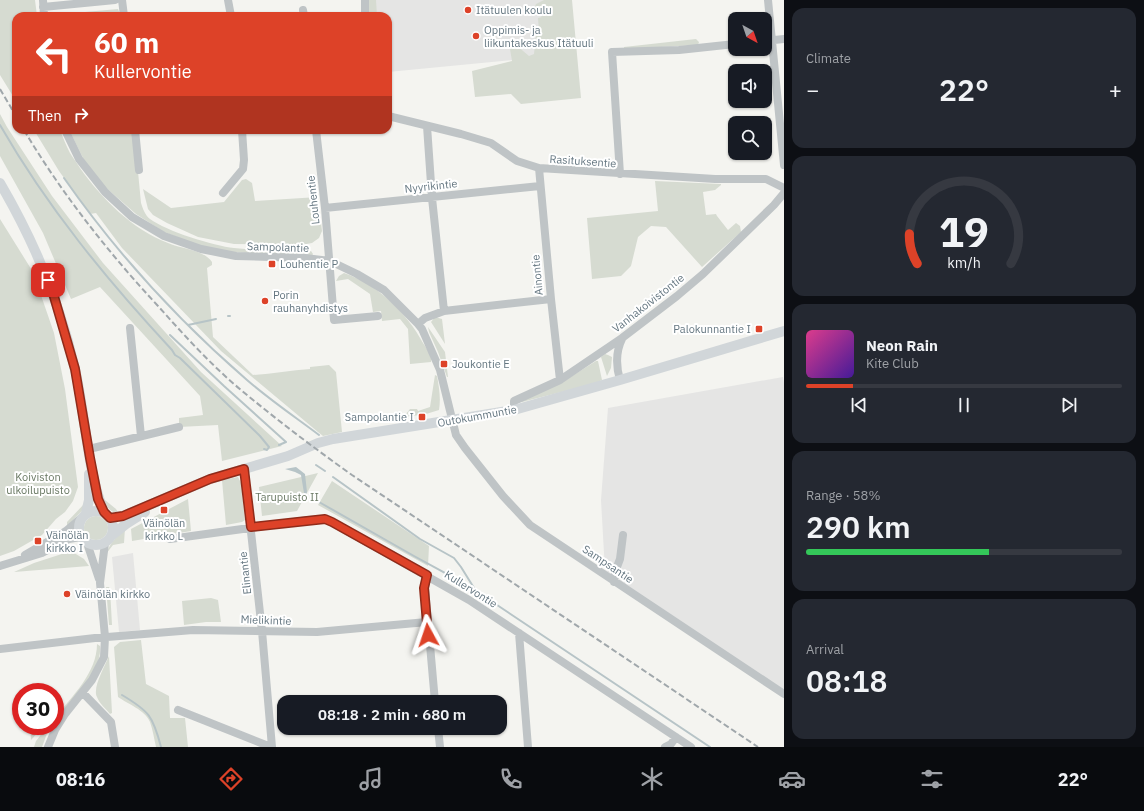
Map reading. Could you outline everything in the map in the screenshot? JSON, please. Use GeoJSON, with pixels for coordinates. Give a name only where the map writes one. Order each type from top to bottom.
{"type":"FeatureCollection","features":[{"type":"Feature","properties":{"kind":"main road"},"geometry":{"type":"LineString","coordinates":[[0,183],[20,218],[53,293],[75,369],[98,499],[113,527],[108,539],[96,545],[84,540],[78,528],[89,500],[89,454]]}},
{"type":"Feature","properties":{"kind":"main road","name":"Outokummuntie"},"geometry":{"type":"LineString","coordinates":[[107,515],[123,516],[210,479],[288,456],[318,443],[333,439],[514,410],[784,331]]}},
{"type":"Feature","properties":{"kind":"main road","name":"Outokummuntie"},"geometry":{"type":"LineString","coordinates":[[108,539],[126,524],[170,496]]}},
{"type":"Feature","properties":{"kind":"main road"},"geometry":{"type":"LineString","coordinates":[[83,516],[95,510],[107,515]]}},
{"type":"Feature","properties":{"kind":"street"},"geometry":{"type":"LineString","coordinates":[[43,8],[115,0]]}},
{"type":"Feature","properties":{"kind":"street"},"geometry":{"type":"LineString","coordinates":[[122,0],[124,12]]}},
{"type":"Feature","properties":{"kind":"street"},"geometry":{"type":"LineString","coordinates":[[228,0],[230,12]]}},
{"type":"Feature","properties":{"kind":"street"},"geometry":{"type":"LineString","coordinates":[[365,0],[366,12]]}},
{"type":"Feature","properties":{"kind":"street"},"geometry":{"type":"LineString","coordinates":[[768,0],[768,12]]}},
{"type":"Feature","properties":{"kind":"street"},"geometry":{"type":"LineString","coordinates":[[772,40],[784,39]]}},
{"type":"Feature","properties":{"kind":"street"},"geometry":{"type":"LineString","coordinates":[[620,174],[612,52],[679,50],[728,45]]}},
{"type":"Feature","properties":{"kind":"street"},"geometry":{"type":"LineString","coordinates":[[770,56],[784,165]]}},
{"type":"Feature","properties":{"kind":"street","name":"Rasituksentie"},"geometry":{"type":"LineString","coordinates":[[392,117],[491,143],[517,161],[539,168],[715,179],[766,179],[784,188]]}},
{"type":"Feature","properties":{"kind":"street"},"geometry":{"type":"LineString","coordinates":[[427,126],[432,198],[444,311]]}},
{"type":"Feature","properties":{"kind":"street","name":"Sampolantie"},"geometry":{"type":"LineString","coordinates":[[67,134],[79,159],[105,192],[132,217],[164,236],[200,250],[236,256],[305,258],[330,261],[357,274],[384,290],[418,324],[440,370],[452,421]]}},
{"type":"Feature","properties":{"kind":"street"},"geometry":{"type":"LineString","coordinates":[[135,134],[139,170]]}},
{"type":"Feature","properties":{"kind":"street"},"geometry":{"type":"LineString","coordinates":[[224,193],[243,169],[242,134]]}},
{"type":"Feature","properties":{"kind":"street","name":"Louhentie"},"geometry":{"type":"LineString","coordinates":[[316,134],[330,261],[334,320],[378,316]]}},
{"type":"Feature","properties":{"kind":"street","name":"Ainontie"},"geometry":{"type":"LineString","coordinates":[[539,168],[560,380]]}},
{"type":"Feature","properties":{"kind":"street","name":"Nyyrikintie"},"geometry":{"type":"LineString","coordinates":[[325,208],[540,186]]}},
{"type":"Feature","properties":{"kind":"street","name":"Vanhakoivistontie"},"geometry":{"type":"LineString","coordinates":[[514,410],[514,401],[560,380],[622,338],[677,296],[703,274],[774,205],[784,193]]}},
{"type":"Feature","properties":{"kind":"street"},"geometry":{"type":"LineString","coordinates":[[418,324],[425,318],[444,311],[551,299]]}},
{"type":"Feature","properties":{"kind":"street"},"geometry":{"type":"LineString","coordinates":[[130,328],[141,436]]}},
{"type":"Feature","properties":{"kind":"street"},"geometry":{"type":"LineString","coordinates":[[620,380],[616,368],[618,347],[622,338]]}},
{"type":"Feature","properties":{"kind":"street","name":"Sampsantie"},"geometry":{"type":"LineString","coordinates":[[452,421],[456,435],[465,448],[502,496],[530,525],[784,694]]}},
{"type":"Feature","properties":{"kind":"street"},"geometry":{"type":"LineString","coordinates":[[89,454],[141,436],[179,427]]}},
{"type":"Feature","properties":{"kind":"street","name":"Elinantie"},"geometry":{"type":"LineString","coordinates":[[244,469],[262,631],[271,747]]}},
{"type":"Feature","properties":{"kind":"street"},"geometry":{"type":"LineString","coordinates":[[10,563],[66,531],[83,516]]}},
{"type":"Feature","properties":{"kind":"street","name":"Kullervontie"},"geometry":{"type":"LineString","coordinates":[[170,539],[251,527],[325,519],[469,600],[691,747]]}},
{"type":"Feature","properties":{"kind":"street"},"geometry":{"type":"LineString","coordinates":[[614,582],[615,572],[620,559],[623,535]]}},
{"type":"Feature","properties":{"kind":"street"},"geometry":{"type":"LineString","coordinates":[[0,566],[42,552],[69,539],[84,540],[93,558],[100,583],[105,635],[104,657],[98,671],[83,693],[65,714],[55,730],[48,747]]}},
{"type":"Feature","properties":{"kind":"street"},"geometry":{"type":"LineString","coordinates":[[100,583],[108,539]]}},
{"type":"Feature","properties":{"kind":"street"},"geometry":{"type":"LineString","coordinates":[[427,575],[424,588],[434,695]]}},
{"type":"Feature","properties":{"kind":"street","name":"Mielikintie"},"geometry":{"type":"LineString","coordinates":[[0,649],[105,635],[193,630],[317,632],[427,622]]}},
{"type":"Feature","properties":{"kind":"street"},"geometry":{"type":"LineString","coordinates":[[519,633],[528,747]]}},
{"type":"Feature","properties":{"kind":"street"},"geometry":{"type":"LineString","coordinates":[[83,693],[111,722],[115,747]]}},
{"type":"Feature","properties":{"kind":"street"},"geometry":{"type":"LineString","coordinates":[[178,710],[271,747]]}},
{"type":"Feature","properties":{"kind":"street"},"geometry":{"type":"LineString","coordinates":[[439,735],[440,747]]}},
{"type":"Feature","properties":{"kind":"street"},"geometry":{"type":"LineString","coordinates":[[665,747],[671,744],[676,737]]}},
{"type":"Feature","properties":{"kind":"shaded area","name":"Oppimis- ja liikuntakeskus Itätuuli"},"geometry":{"type":"Polygon","coordinates":[[[373,0],[562,0],[566,55],[392,72],[392,12],[373,12],[373,0]]]}},
{"type":"Feature","properties":{"kind":"shaded area"},"geometry":{"type":"Polygon","coordinates":[[[783,377],[784,692],[605,571],[601,500],[608,408],[783,377]]]}},
{"type":"Feature","properties":{"kind":"shaded area"},"geometry":{"type":"Polygon","coordinates":[[[296,467],[305,474],[306,495],[304,493],[301,475],[285,469],[296,467]]]}},
{"type":"Feature","properties":{"kind":"shaded area"},"geometry":{"type":"Polygon","coordinates":[[[133,553],[140,630],[119,632],[112,557],[133,553]]]}},
{"type":"Feature","properties":{"kind":"green space"},"geometry":{"type":"Polygon","coordinates":[[[0,0],[35,0],[36,12],[12,12],[12,94],[0,75],[0,0]]]}},
{"type":"Feature","properties":{"kind":"green space"},"geometry":{"type":"Polygon","coordinates":[[[367,0],[376,0],[377,12],[368,12],[367,0]]]}},
{"type":"Feature","properties":{"kind":"green space"},"geometry":{"type":"Polygon","coordinates":[[[544,0],[572,0],[581,98],[521,104],[511,94],[475,97],[472,71],[512,61],[510,49],[512,46],[516,45],[529,56],[534,54],[536,35],[539,31],[538,18],[542,17],[534,9],[536,4],[544,0]]]}},
{"type":"Feature","properties":{"kind":"green space"},"geometry":{"type":"Polygon","coordinates":[[[118,9],[119,12],[85,12],[118,9]]]}},
{"type":"Feature","properties":{"kind":"green space"},"geometry":{"type":"Polygon","coordinates":[[[696,39],[699,42],[698,45],[624,49],[624,47],[696,39]]]}},
{"type":"Feature","properties":{"kind":"green space"},"geometry":{"type":"Polygon","coordinates":[[[0,114],[52,196],[103,263],[201,372],[282,446],[222,461],[218,425],[179,427],[179,418],[203,415],[200,396],[100,287],[71,299],[43,233],[0,156],[0,114]]]}},
{"type":"Feature","properties":{"kind":"green space"},"geometry":{"type":"Polygon","coordinates":[[[36,134],[62,134],[70,153],[98,191],[119,212],[142,230],[174,245],[198,252],[212,262],[212,265],[207,268],[213,337],[253,375],[310,369],[310,367],[329,365],[336,372],[342,432],[323,436],[221,351],[122,248],[96,213],[90,214],[59,171],[36,134]]]}},
{"type":"Feature","properties":{"kind":"green space"},"geometry":{"type":"Polygon","coordinates":[[[71,134],[134,134],[141,203],[147,216],[157,224],[190,237],[225,247],[253,250],[311,251],[313,254],[312,256],[230,252],[198,245],[164,232],[136,214],[104,186],[84,160],[71,134]]]}},
{"type":"Feature","properties":{"kind":"green space"},"geometry":{"type":"Polygon","coordinates":[[[246,179],[252,183],[255,201],[318,197],[322,231],[319,238],[312,243],[301,245],[234,244],[198,237],[153,215],[148,209],[143,189],[171,208],[224,202],[242,180],[246,179]]]}},
{"type":"Feature","properties":{"kind":"green space"},"geometry":{"type":"Polygon","coordinates":[[[655,181],[721,184],[715,190],[703,192],[706,215],[716,214],[728,230],[736,223],[740,226],[741,232],[702,267],[666,227],[651,226],[638,237],[631,266],[621,276],[592,279],[587,218],[658,211],[655,181]]]}},
{"type":"Feature","properties":{"kind":"green space","name":"Koiviston ulkoilupuisto"},"geometry":{"type":"Polygon","coordinates":[[[0,219],[33,272],[54,333],[65,389],[78,487],[73,501],[65,512],[56,519],[42,535],[14,551],[0,556],[0,219]]]}},
{"type":"Feature","properties":{"kind":"green space"},"geometry":{"type":"Polygon","coordinates":[[[344,273],[368,284],[400,311],[409,321],[428,350],[431,357],[431,362],[410,364],[408,329],[400,319],[382,321],[381,311],[373,312],[370,294],[348,279],[336,281],[339,276],[344,273]]]}},
{"type":"Feature","properties":{"kind":"green space"},"geometry":{"type":"Polygon","coordinates":[[[435,317],[442,319],[445,344],[431,322],[435,317]]]}},
{"type":"Feature","properties":{"kind":"green space"},"geometry":{"type":"Polygon","coordinates":[[[428,327],[445,352],[448,377],[429,332],[428,327]]]}},
{"type":"Feature","properties":{"kind":"green space"},"geometry":{"type":"Polygon","coordinates":[[[605,354],[612,357],[611,368],[607,376],[601,357],[605,354]]]}},
{"type":"Feature","properties":{"kind":"green space"},"geometry":{"type":"Polygon","coordinates":[[[598,361],[602,380],[593,384],[522,402],[522,400],[561,383],[598,361]]]}},
{"type":"Feature","properties":{"kind":"green space"},"geometry":{"type":"Polygon","coordinates":[[[435,375],[437,376],[439,388],[439,410],[426,414],[406,417],[405,415],[410,409],[417,409],[418,411],[430,407],[435,375]]]}},
{"type":"Feature","properties":{"kind":"green space","name":"Tarupuisto II"},"geometry":{"type":"Polygon","coordinates":[[[318,473],[297,511],[262,516],[259,487],[318,473]]]}},
{"type":"Feature","properties":{"kind":"green space"},"geometry":{"type":"Polygon","coordinates":[[[238,477],[241,483],[245,520],[226,525],[222,480],[238,477]]]}},
{"type":"Feature","properties":{"kind":"green space"},"geometry":{"type":"Polygon","coordinates":[[[332,481],[429,546],[428,566],[318,505],[332,481]]]}},
{"type":"Feature","properties":{"kind":"green space"},"geometry":{"type":"Polygon","coordinates":[[[188,499],[191,531],[132,541],[131,529],[188,499]]]}},
{"type":"Feature","properties":{"kind":"green space"},"geometry":{"type":"Polygon","coordinates":[[[105,500],[116,509],[119,514],[110,509],[103,501],[105,500]]]}},
{"type":"Feature","properties":{"kind":"green space"},"geometry":{"type":"Polygon","coordinates":[[[85,503],[84,509],[67,526],[67,522],[85,503]]]}},
{"type":"Feature","properties":{"kind":"green space"},"geometry":{"type":"Polygon","coordinates":[[[96,516],[104,520],[108,528],[104,536],[96,540],[88,536],[84,528],[88,520],[96,516]]]}},
{"type":"Feature","properties":{"kind":"green space"},"geometry":{"type":"Polygon","coordinates":[[[125,528],[124,543],[113,545],[106,554],[112,543],[125,528]]]}},
{"type":"Feature","properties":{"kind":"green space"},"geometry":{"type":"Polygon","coordinates":[[[71,551],[84,559],[89,566],[14,572],[34,563],[71,551]]]}},
{"type":"Feature","properties":{"kind":"green space"},"geometry":{"type":"Polygon","coordinates":[[[106,587],[109,587],[110,589],[112,625],[109,625],[106,587]]]}},
{"type":"Feature","properties":{"kind":"green space"},"geometry":{"type":"Polygon","coordinates":[[[211,598],[218,600],[221,622],[206,622],[184,625],[182,601],[211,598]]]}},
{"type":"Feature","properties":{"kind":"green space"},"geometry":{"type":"Polygon","coordinates":[[[141,640],[146,684],[169,696],[170,718],[185,718],[188,747],[156,747],[148,718],[118,697],[114,647],[120,642],[141,640]]]}},
{"type":"Feature","properties":{"kind":"green space"},"geometry":{"type":"Polygon","coordinates":[[[97,644],[100,646],[100,656],[91,676],[64,710],[64,707],[76,693],[88,674],[96,655],[97,644]]]}},
{"type":"Feature","properties":{"kind":"green space"},"geometry":{"type":"Polygon","coordinates":[[[109,656],[112,713],[110,714],[99,701],[96,693],[96,688],[109,656]]]}},
{"type":"Feature","properties":{"kind":"green space"},"geometry":{"type":"Polygon","coordinates":[[[31,735],[36,735],[31,740],[31,735]]]}},
{"type":"Feature","properties":{"kind":"green space"},"geometry":{"type":"Polygon","coordinates":[[[41,735],[46,735],[42,747],[34,747],[41,735]]]}},
{"type":"Feature","properties":{"kind":"waterway"},"geometry":{"type":"LineString","coordinates":[[0,125],[18,155],[58,214],[101,270],[175,355],[180,358],[260,436],[269,447],[267,450],[264,449]]}},
{"type":"Feature","properties":{"kind":"waterway"},"geometry":{"type":"LineString","coordinates":[[64,178],[127,259],[173,310],[247,380],[319,435]]}},
{"type":"Feature","properties":{"kind":"waterway"},"geometry":{"type":"LineString","coordinates":[[188,325],[216,319]]}},
{"type":"Feature","properties":{"kind":"waterway"},"geometry":{"type":"LineString","coordinates":[[170,335],[286,442],[279,445]]}},
{"type":"Feature","properties":{"kind":"waterway"},"geometry":{"type":"LineString","coordinates":[[316,465],[325,471]]}},
{"type":"Feature","properties":{"kind":"waterway"},"geometry":{"type":"LineString","coordinates":[[333,477],[420,539],[454,558],[474,588]]}},
{"type":"Feature","properties":{"kind":"waterway"},"geometry":{"type":"LineString","coordinates":[[319,502],[467,585],[710,747]]}},
{"type":"Feature","properties":{"kind":"waterway"},"geometry":{"type":"LineString","coordinates":[[122,695],[149,715],[161,747]]}},
{"type":"Feature","properties":{"kind":"railway"},"geometry":{"type":"LineString","coordinates":[[0,89],[12,109]]}},
{"type":"Feature","properties":{"kind":"railway"},"geometry":{"type":"LineString","coordinates":[[26,134],[70,200],[121,265],[198,350],[241,390],[296,434],[352,475],[758,747]]}},
{"type":"Feature","properties":{"kind":"place","name":"Itätuulen koulu"},"geometry":{"type":"Point","coordinates":[468,10]}},
{"type":"Feature","properties":{"kind":"place","name":"Oppimis- ja liikuntakeskus Itätuuli"},"geometry":{"type":"Point","coordinates":[476,36]}},
{"type":"Feature","properties":{"kind":"place","name":"Louhentie P"},"geometry":{"type":"Point","coordinates":[272,264]}},
{"type":"Feature","properties":{"kind":"place","name":"Porin rauhanyhdistys"},"geometry":{"type":"Point","coordinates":[265,301]}},
{"type":"Feature","properties":{"kind":"place","name":"Palokunnantie I"},"geometry":{"type":"Point","coordinates":[759,329]}},
{"type":"Feature","properties":{"kind":"place","name":"Joukontie E"},"geometry":{"type":"Point","coordinates":[444,364]}},
{"type":"Feature","properties":{"kind":"place","name":"Sampolantie I"},"geometry":{"type":"Point","coordinates":[422,417]}},
{"type":"Feature","properties":{"kind":"place","name":"Väinölän kirkko L"},"geometry":{"type":"Point","coordinates":[164,510]}},
{"type":"Feature","properties":{"kind":"place","name":"Väinölän kirkko I"},"geometry":{"type":"Point","coordinates":[38,541]}},
{"type":"Feature","properties":{"kind":"place","name":"Väinölän kirkko"},"geometry":{"type":"Point","coordinates":[67,594]}},
{"type":"Feature","properties":{"kind":"route"},"geometry":{"type":"LineString","coordinates":[[48,280],[75,369],[98,499],[104,512],[110,518],[123,516],[210,479],[244,469],[251,527],[325,519],[427,575],[424,588],[428,635]]}}]}
